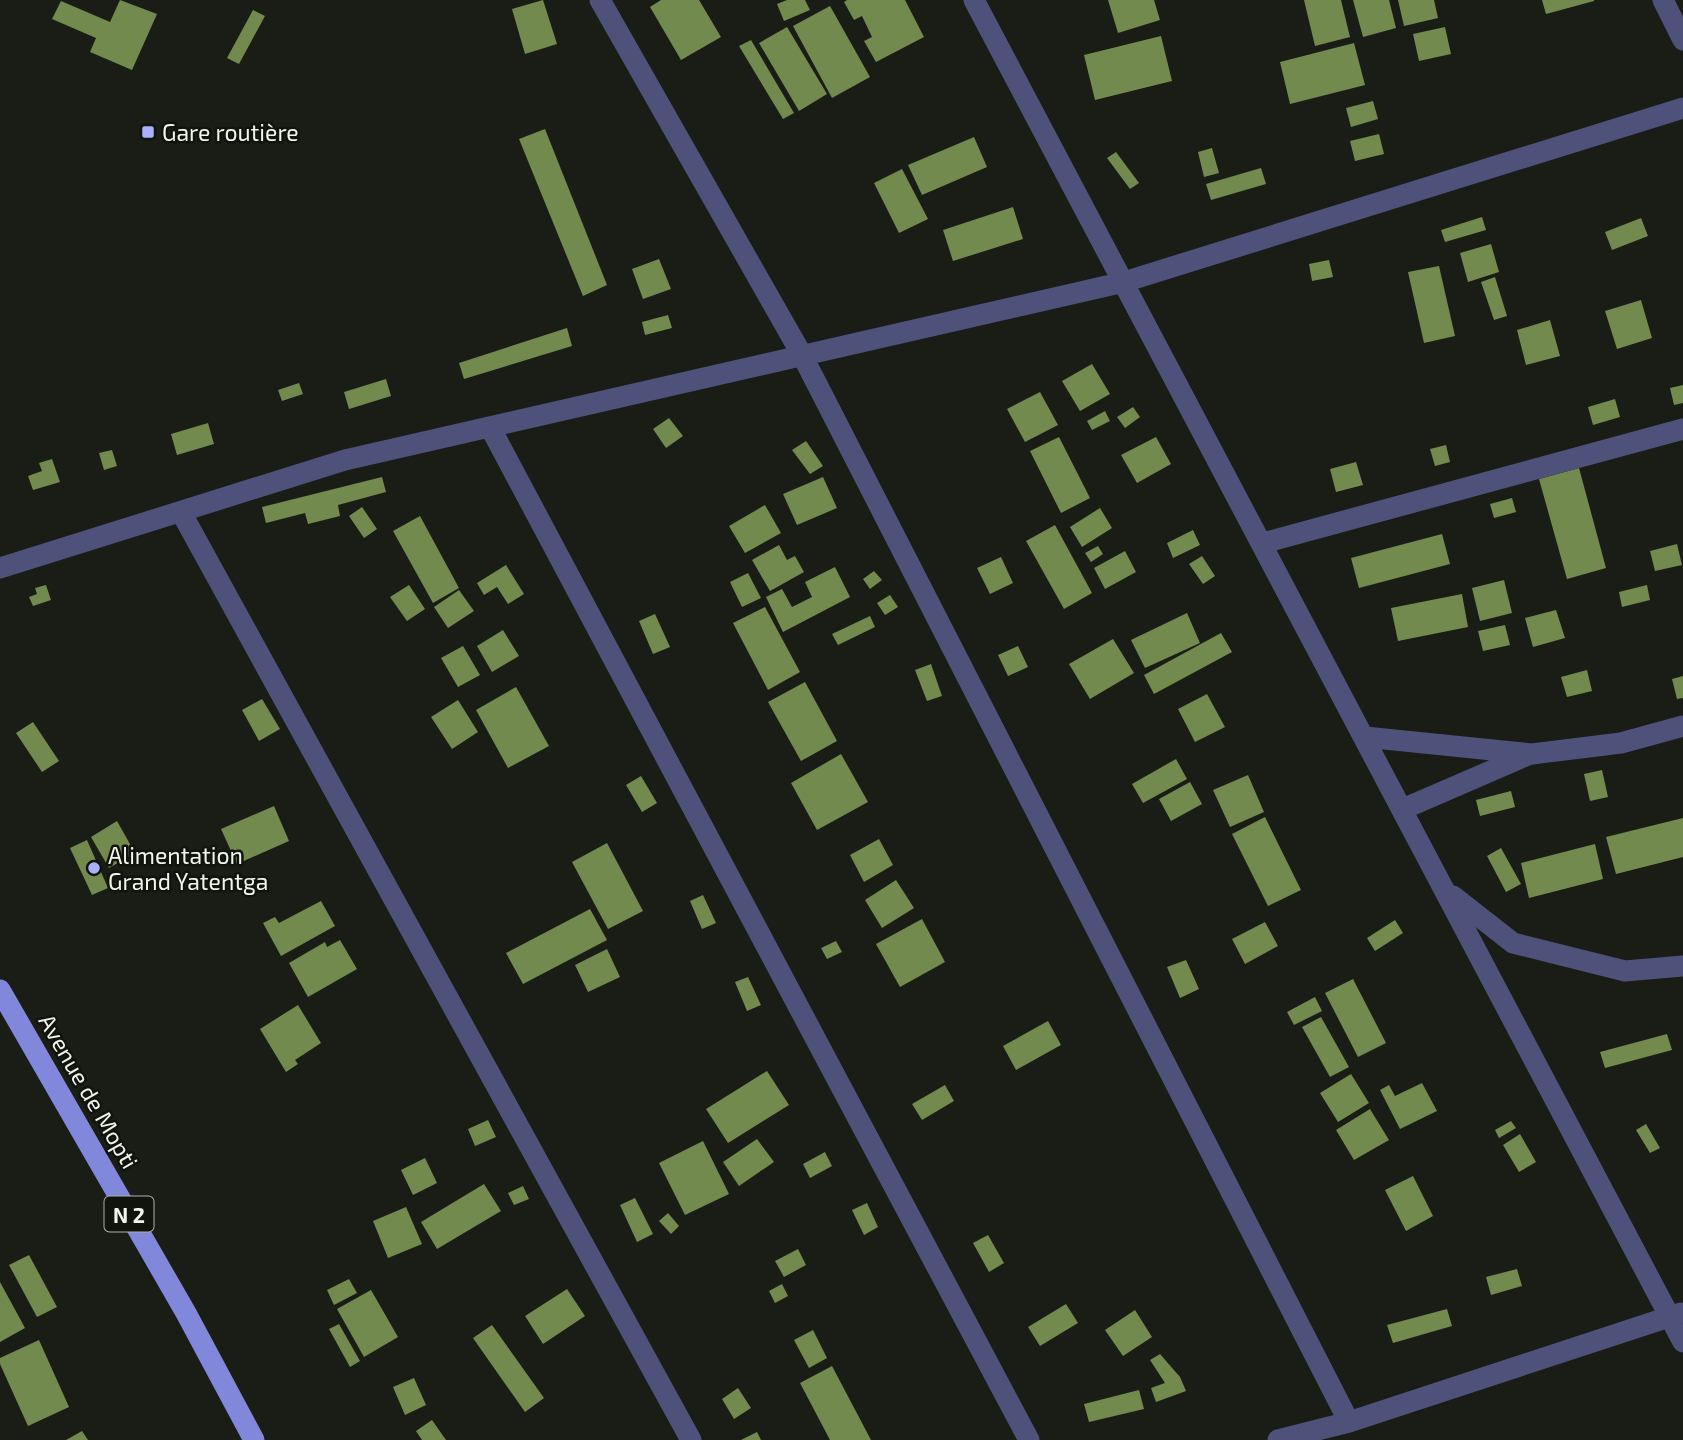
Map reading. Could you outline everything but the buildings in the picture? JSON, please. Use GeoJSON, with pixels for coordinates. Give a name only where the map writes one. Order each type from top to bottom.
{"type":"FeatureCollection","features":[{"type":"Feature","properties":{"kind":"main road","name":"Avenue de Mopti"},"geometry":{"type":"LineString","coordinates":[[0,990],[186,1313],[254,1440]]}},
{"type":"Feature","properties":{"kind":"street"},"geometry":{"type":"LineString","coordinates":[[600,0],[802,355],[1349,1422]]}},
{"type":"Feature","properties":{"kind":"street"},"geometry":{"type":"LineString","coordinates":[[974,0],[1445,890],[1676,1315],[1683,1342]]}},
{"type":"Feature","properties":{"kind":"street"},"geometry":{"type":"LineString","coordinates":[[1663,0],[1683,40]]}},
{"type":"Feature","properties":{"kind":"street"},"geometry":{"type":"LineString","coordinates":[[0,568],[345,460],[1124,282],[1683,108]]}},
{"type":"Feature","properties":{"kind":"street"},"geometry":{"type":"LineString","coordinates":[[490,427],[1029,1440]]}},
{"type":"Feature","properties":{"kind":"street"},"geometry":{"type":"LineString","coordinates":[[1263,543],[1683,429]]}},
{"type":"Feature","properties":{"kind":"street"},"geometry":{"type":"LineString","coordinates":[[181,512],[691,1440]]}},
{"type":"Feature","properties":{"kind":"street"},"geometry":{"type":"LineString","coordinates":[[1365,737],[1532,754],[1621,743],[1683,726]]}},
{"type":"Feature","properties":{"kind":"street"},"geometry":{"type":"LineString","coordinates":[[1403,809],[1532,754]]}},
{"type":"Feature","properties":{"kind":"street"},"geometry":{"type":"LineString","coordinates":[[1445,890],[1513,943],[1625,971],[1683,966]]}},
{"type":"Feature","properties":{"kind":"street"},"geometry":{"type":"LineString","coordinates":[[1278,1440],[1349,1422],[1676,1315]]}},
{"type":"Feature","properties":{"kind":"place","name":"Gare routière"},"geometry":{"type":"Point","coordinates":[148,132]}},
{"type":"Feature","properties":{"kind":"place","name":"Alimentation Grand Yatentga"},"geometry":{"type":"Point","coordinates":[94,868]}}]}
